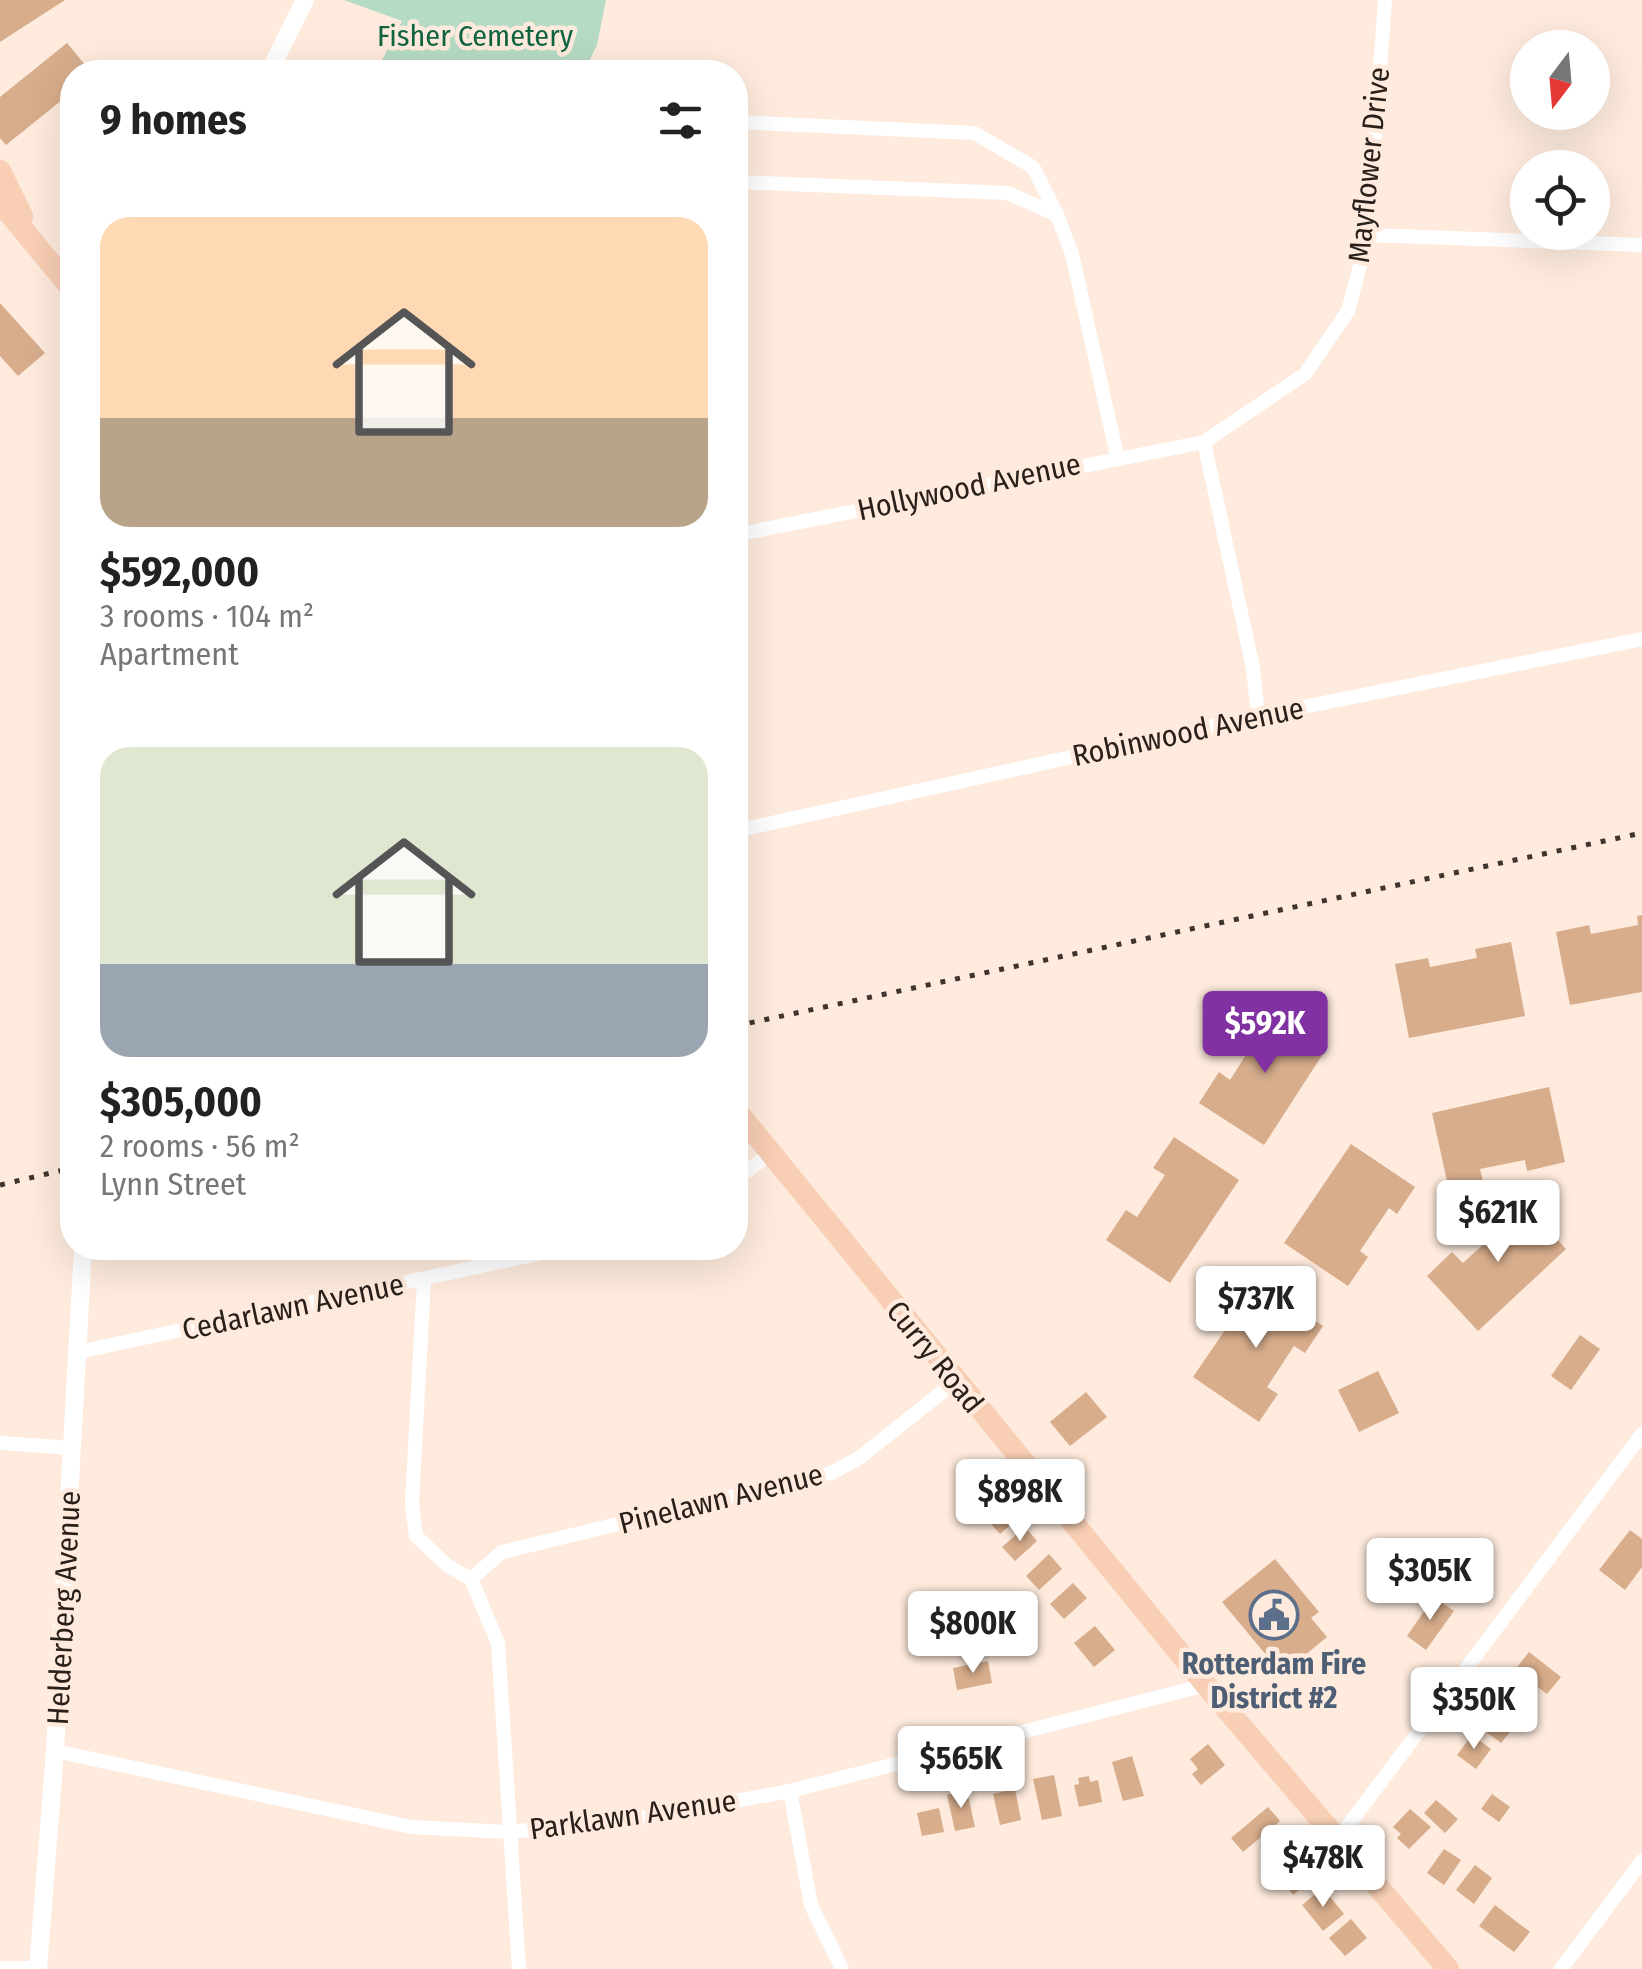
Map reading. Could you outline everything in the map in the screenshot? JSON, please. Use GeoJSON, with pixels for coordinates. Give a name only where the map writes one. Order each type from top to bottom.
{"type":"FeatureCollection","features":[{"type":"Feature","properties":{"kind":"main road"},"geometry":{"type":"LineString","coordinates":[[0,170],[32,237]]}},
{"type":"Feature","properties":{"kind":"main road"},"geometry":{"type":"LineString","coordinates":[[0,202],[60,273]]}},
{"type":"Feature","properties":{"kind":"main road","name":"Curry Road"},"geometry":{"type":"LineString","coordinates":[[748,1125],[1206,1686],[1448,1969]]}},
{"type":"Feature","properties":{"kind":"street"},"geometry":{"type":"LineString","coordinates":[[275,60],[305,0]]}},
{"type":"Feature","properties":{"kind":"street","name":"Mayflower Drive"},"geometry":{"type":"LineString","coordinates":[[1204,442],[1306,374],[1348,311],[1368,235],[1385,0]]}},
{"type":"Feature","properties":{"kind":"street"},"geometry":{"type":"LineString","coordinates":[[748,123],[974,132],[1033,166],[1072,254],[1118,456]]}},
{"type":"Feature","properties":{"kind":"street"},"geometry":{"type":"LineString","coordinates":[[748,183],[1008,193],[1057,215]]}},
{"type":"Feature","properties":{"kind":"street"},"geometry":{"type":"LineString","coordinates":[[1368,235],[1642,245]]}},
{"type":"Feature","properties":{"kind":"street"},"geometry":{"type":"LineString","coordinates":[[1204,442],[1253,668],[1258,716]]}},
{"type":"Feature","properties":{"kind":"street","name":"Hollywood Avenue"},"geometry":{"type":"LineString","coordinates":[[748,533],[1118,456],[1204,442]]}},
{"type":"Feature","properties":{"kind":"street","name":"Robinwood Avenue"},"geometry":{"type":"LineString","coordinates":[[748,828],[1258,716],[1642,639]]}},
{"type":"Feature","properties":{"kind":"street"},"geometry":{"type":"LineString","coordinates":[[748,1170],[771,1153]]}},
{"type":"Feature","properties":{"kind":"street","name":"Helderberg Avenue"},"geometry":{"type":"LineString","coordinates":[[38,1969],[55,1751],[82,1260]]}},
{"type":"Feature","properties":{"kind":"street","name":"Cedarlawn Avenue"},"geometry":{"type":"LineString","coordinates":[[78,1352],[513,1260]]}},
{"type":"Feature","properties":{"kind":"street"},"geometry":{"type":"LineString","coordinates":[[424,1280],[412,1503],[416,1536],[448,1566],[471,1579],[498,1644],[519,1969]]}},
{"type":"Feature","properties":{"kind":"street","name":"Pinelawn Avenue"},"geometry":{"type":"LineString","coordinates":[[471,1579],[502,1552],[831,1473],[859,1458],[955,1382]]}},
{"type":"Feature","properties":{"kind":"street"},"geometry":{"type":"LineString","coordinates":[[1338,1839],[1642,1434]]}},
{"type":"Feature","properties":{"kind":"street"},"geometry":{"type":"LineString","coordinates":[[0,1444],[73,1448]]}},
{"type":"Feature","properties":{"kind":"street","name":"Parklawn Avenue"},"geometry":{"type":"LineString","coordinates":[[55,1751],[411,1826],[508,1832],[631,1820],[790,1791],[1206,1686]]}},
{"type":"Feature","properties":{"kind":"street"},"geometry":{"type":"LineString","coordinates":[[790,1791],[811,1905],[842,1969]]}},
{"type":"Feature","properties":{"kind":"street"},"geometry":{"type":"LineString","coordinates":[[1561,1969],[1642,1860]]}},
{"type":"Feature","properties":{"kind":"street"},"geometry":{"type":"LineString","coordinates":[[0,1968],[38,1969]]}},
{"type":"Feature","properties":{"kind":"green space","name":"Fisher Cemetery"},"geometry":{"type":"Polygon","coordinates":[[[344,0],[606,0],[597,45],[590,60],[382,60],[402,21],[344,0]]]}},
{"type":"Feature","properties":{"kind":"building"},"geometry":{"type":"Polygon","coordinates":[[[0,0],[65,0],[0,42],[0,0]]]}},
{"type":"Feature","properties":{"kind":"building"},"geometry":{"type":"Polygon","coordinates":[[[67,43],[81,60],[60,60],[60,102],[6,145],[0,138],[0,97],[67,43]]]}},
{"type":"Feature","properties":{"kind":"building"},"geometry":{"type":"Polygon","coordinates":[[[0,303],[45,353],[18,376],[0,356],[0,303]]]}},
{"type":"Feature","properties":{"kind":"building"},"geometry":{"type":"Polygon","coordinates":[[[1642,915],[1642,992],[1570,1005],[1556,932],[1589,925],[1591,934],[1638,925],[1637,916],[1642,915]]]}},
{"type":"Feature","properties":{"kind":"building"},"geometry":{"type":"Polygon","coordinates":[[[1511,942],[1525,1016],[1409,1038],[1395,964],[1428,958],[1430,967],[1477,958],[1475,949],[1511,942]]]}},
{"type":"Feature","properties":{"kind":"building"},"geometry":{"type":"Polygon","coordinates":[[[1263,1004],[1328,1046],[1264,1145],[1199,1103],[1219,1072],[1230,1080],[1256,1039],[1245,1032],[1263,1004]]]}},
{"type":"Feature","properties":{"kind":"building"},"geometry":{"type":"Polygon","coordinates":[[[1549,1087],[1565,1162],[1527,1171],[1525,1160],[1480,1169],[1483,1182],[1449,1190],[1432,1113],[1549,1087]]]}},
{"type":"Feature","properties":{"kind":"building"},"geometry":{"type":"Polygon","coordinates":[[[1174,1137],[1239,1180],[1170,1283],[1106,1240],[1126,1210],[1137,1217],[1165,1175],[1153,1168],[1174,1137]]]}},
{"type":"Feature","properties":{"kind":"building"},"geometry":{"type":"Polygon","coordinates":[[[1351,1144],[1415,1187],[1397,1214],[1389,1208],[1360,1251],[1368,1257],[1348,1286],[1284,1243],[1351,1144]]]}},
{"type":"Feature","properties":{"kind":"building"},"geometry":{"type":"Polygon","coordinates":[[[1516,1195],[1566,1249],[1478,1331],[1427,1276],[1452,1252],[1463,1263],[1502,1227],[1493,1217],[1516,1195]]]}},
{"type":"Feature","properties":{"kind":"building"},"geometry":{"type":"Polygon","coordinates":[[[1258,1282],[1323,1326],[1305,1353],[1294,1346],[1267,1387],[1278,1394],[1259,1422],[1193,1377],[1258,1282]]]}},
{"type":"Feature","properties":{"kind":"building"},"geometry":{"type":"Polygon","coordinates":[[[1580,1335],[1600,1349],[1571,1390],[1551,1376],[1580,1335]]]}},
{"type":"Feature","properties":{"kind":"building"},"geometry":{"type":"Polygon","coordinates":[[[1378,1371],[1399,1413],[1359,1432],[1338,1390],[1378,1371]]]}},
{"type":"Feature","properties":{"kind":"building"},"geometry":{"type":"Polygon","coordinates":[[[1086,1392],[1107,1417],[1070,1446],[1050,1422],[1086,1392]]]}},
{"type":"Feature","properties":{"kind":"building"},"geometry":{"type":"Polygon","coordinates":[[[999,1499],[1017,1519],[1000,1534],[982,1514],[999,1499]]]}},
{"type":"Feature","properties":{"kind":"building"},"geometry":{"type":"Polygon","coordinates":[[[1025,1527],[1037,1541],[1015,1561],[1002,1547],[1025,1527]]]}},
{"type":"Feature","properties":{"kind":"building"},"geometry":{"type":"Polygon","coordinates":[[[1630,1530],[1642,1539],[1642,1567],[1625,1590],[1599,1570],[1630,1530]]]}},
{"type":"Feature","properties":{"kind":"building"},"geometry":{"type":"Polygon","coordinates":[[[1049,1554],[1062,1569],[1039,1590],[1026,1576],[1049,1554]]]}},
{"type":"Feature","properties":{"kind":"building","name":"Rotterdam Fire District #2"},"geometry":{"type":"Polygon","coordinates":[[[1275,1559],[1319,1612],[1311,1618],[1327,1637],[1282,1674],[1222,1602],[1275,1559]]]}},
{"type":"Feature","properties":{"kind":"building"},"geometry":{"type":"Polygon","coordinates":[[[1073,1583],[1087,1598],[1064,1619],[1050,1604],[1073,1583]]]}},
{"type":"Feature","properties":{"kind":"building"},"geometry":{"type":"Polygon","coordinates":[[[1434,1597],[1454,1611],[1426,1650],[1407,1636],[1434,1597]]]}},
{"type":"Feature","properties":{"kind":"building"},"geometry":{"type":"Polygon","coordinates":[[[1095,1626],[1115,1650],[1094,1667],[1074,1643],[1095,1626]]]}},
{"type":"Feature","properties":{"kind":"building"},"geometry":{"type":"Polygon","coordinates":[[[1529,1652],[1561,1677],[1547,1694],[1515,1670],[1529,1652]]]}},
{"type":"Feature","properties":{"kind":"building"},"geometry":{"type":"Polygon","coordinates":[[[988,1661],[992,1683],[957,1690],[953,1668],[988,1661]]]}},
{"type":"Feature","properties":{"kind":"building"},"geometry":{"type":"Polygon","coordinates":[[[1486,1706],[1514,1727],[1501,1743],[1473,1722],[1486,1706]]]}},
{"type":"Feature","properties":{"kind":"building"},"geometry":{"type":"Polygon","coordinates":[[[1472,1735],[1491,1749],[1476,1769],[1457,1755],[1472,1735]]]}},
{"type":"Feature","properties":{"kind":"building"},"geometry":{"type":"Polygon","coordinates":[[[1208,1744],[1225,1765],[1201,1785],[1192,1774],[1198,1769],[1190,1759],[1208,1744]]]}},
{"type":"Feature","properties":{"kind":"building"},"geometry":{"type":"Polygon","coordinates":[[[1132,1756],[1144,1796],[1123,1801],[1112,1762],[1132,1756]]]}},
{"type":"Feature","properties":{"kind":"building"},"geometry":{"type":"Polygon","coordinates":[[[1054,1775],[1062,1816],[1042,1820],[1033,1779],[1054,1775]]]}},
{"type":"Feature","properties":{"kind":"building"},"geometry":{"type":"Polygon","coordinates":[[[1089,1776],[1090,1782],[1098,1780],[1102,1802],[1079,1807],[1074,1785],[1079,1784],[1078,1778],[1089,1776]]]}},
{"type":"Feature","properties":{"kind":"building"},"geometry":{"type":"Polygon","coordinates":[[[1015,1789],[1021,1820],[1000,1825],[993,1794],[1015,1789]]]}},
{"type":"Feature","properties":{"kind":"building"},"geometry":{"type":"Polygon","coordinates":[[[967,1791],[975,1827],[955,1831],[947,1795],[967,1791]]]}},
{"type":"Feature","properties":{"kind":"building"},"geometry":{"type":"Polygon","coordinates":[[[1492,1794],[1510,1807],[1499,1822],[1481,1809],[1492,1794]]]}},
{"type":"Feature","properties":{"kind":"building"},"geometry":{"type":"Polygon","coordinates":[[[1436,1800],[1458,1819],[1445,1833],[1424,1813],[1436,1800]]]}},
{"type":"Feature","properties":{"kind":"building"},"geometry":{"type":"Polygon","coordinates":[[[1268,1807],[1280,1821],[1243,1852],[1231,1838],[1268,1807]]]}},
{"type":"Feature","properties":{"kind":"building"},"geometry":{"type":"Polygon","coordinates":[[[939,1808],[944,1832],[922,1836],[917,1813],[939,1808]]]}},
{"type":"Feature","properties":{"kind":"building"},"geometry":{"type":"Polygon","coordinates":[[[1410,1809],[1431,1827],[1409,1849],[1397,1838],[1401,1834],[1393,1827],[1410,1809]]]}},
{"type":"Feature","properties":{"kind":"building"},"geometry":{"type":"Polygon","coordinates":[[[1444,1849],[1461,1860],[1444,1885],[1427,1873],[1444,1849]]]}},
{"type":"Feature","properties":{"kind":"building"},"geometry":{"type":"Polygon","coordinates":[[[1295,1856],[1314,1878],[1293,1895],[1275,1873],[1295,1856]]]}},
{"type":"Feature","properties":{"kind":"building"},"geometry":{"type":"Polygon","coordinates":[[[1475,1865],[1492,1878],[1474,1904],[1456,1890],[1475,1865]]]}},
{"type":"Feature","properties":{"kind":"building"},"geometry":{"type":"Polygon","coordinates":[[[1323,1888],[1344,1914],[1323,1931],[1302,1905],[1323,1888]]]}},
{"type":"Feature","properties":{"kind":"building"},"geometry":{"type":"Polygon","coordinates":[[[1495,1905],[1530,1932],[1514,1952],[1479,1926],[1495,1905]]]}},
{"type":"Feature","properties":{"kind":"building"},"geometry":{"type":"Polygon","coordinates":[[[1351,1919],[1367,1938],[1345,1956],[1329,1938],[1351,1919]]]}},
{"type":"Feature","properties":{"kind":"railway"},"geometry":{"type":"LineString","coordinates":[[748,1023],[1642,833]]}},
{"type":"Feature","properties":{"kind":"railway"},"geometry":{"type":"LineString","coordinates":[[0,1185],[60,1171]]}},
{"type":"Feature","properties":{"kind":"place","name":"Rotterdam Fire District #2"},"geometry":{"type":"Point","coordinates":[1274,1615]}}]}
